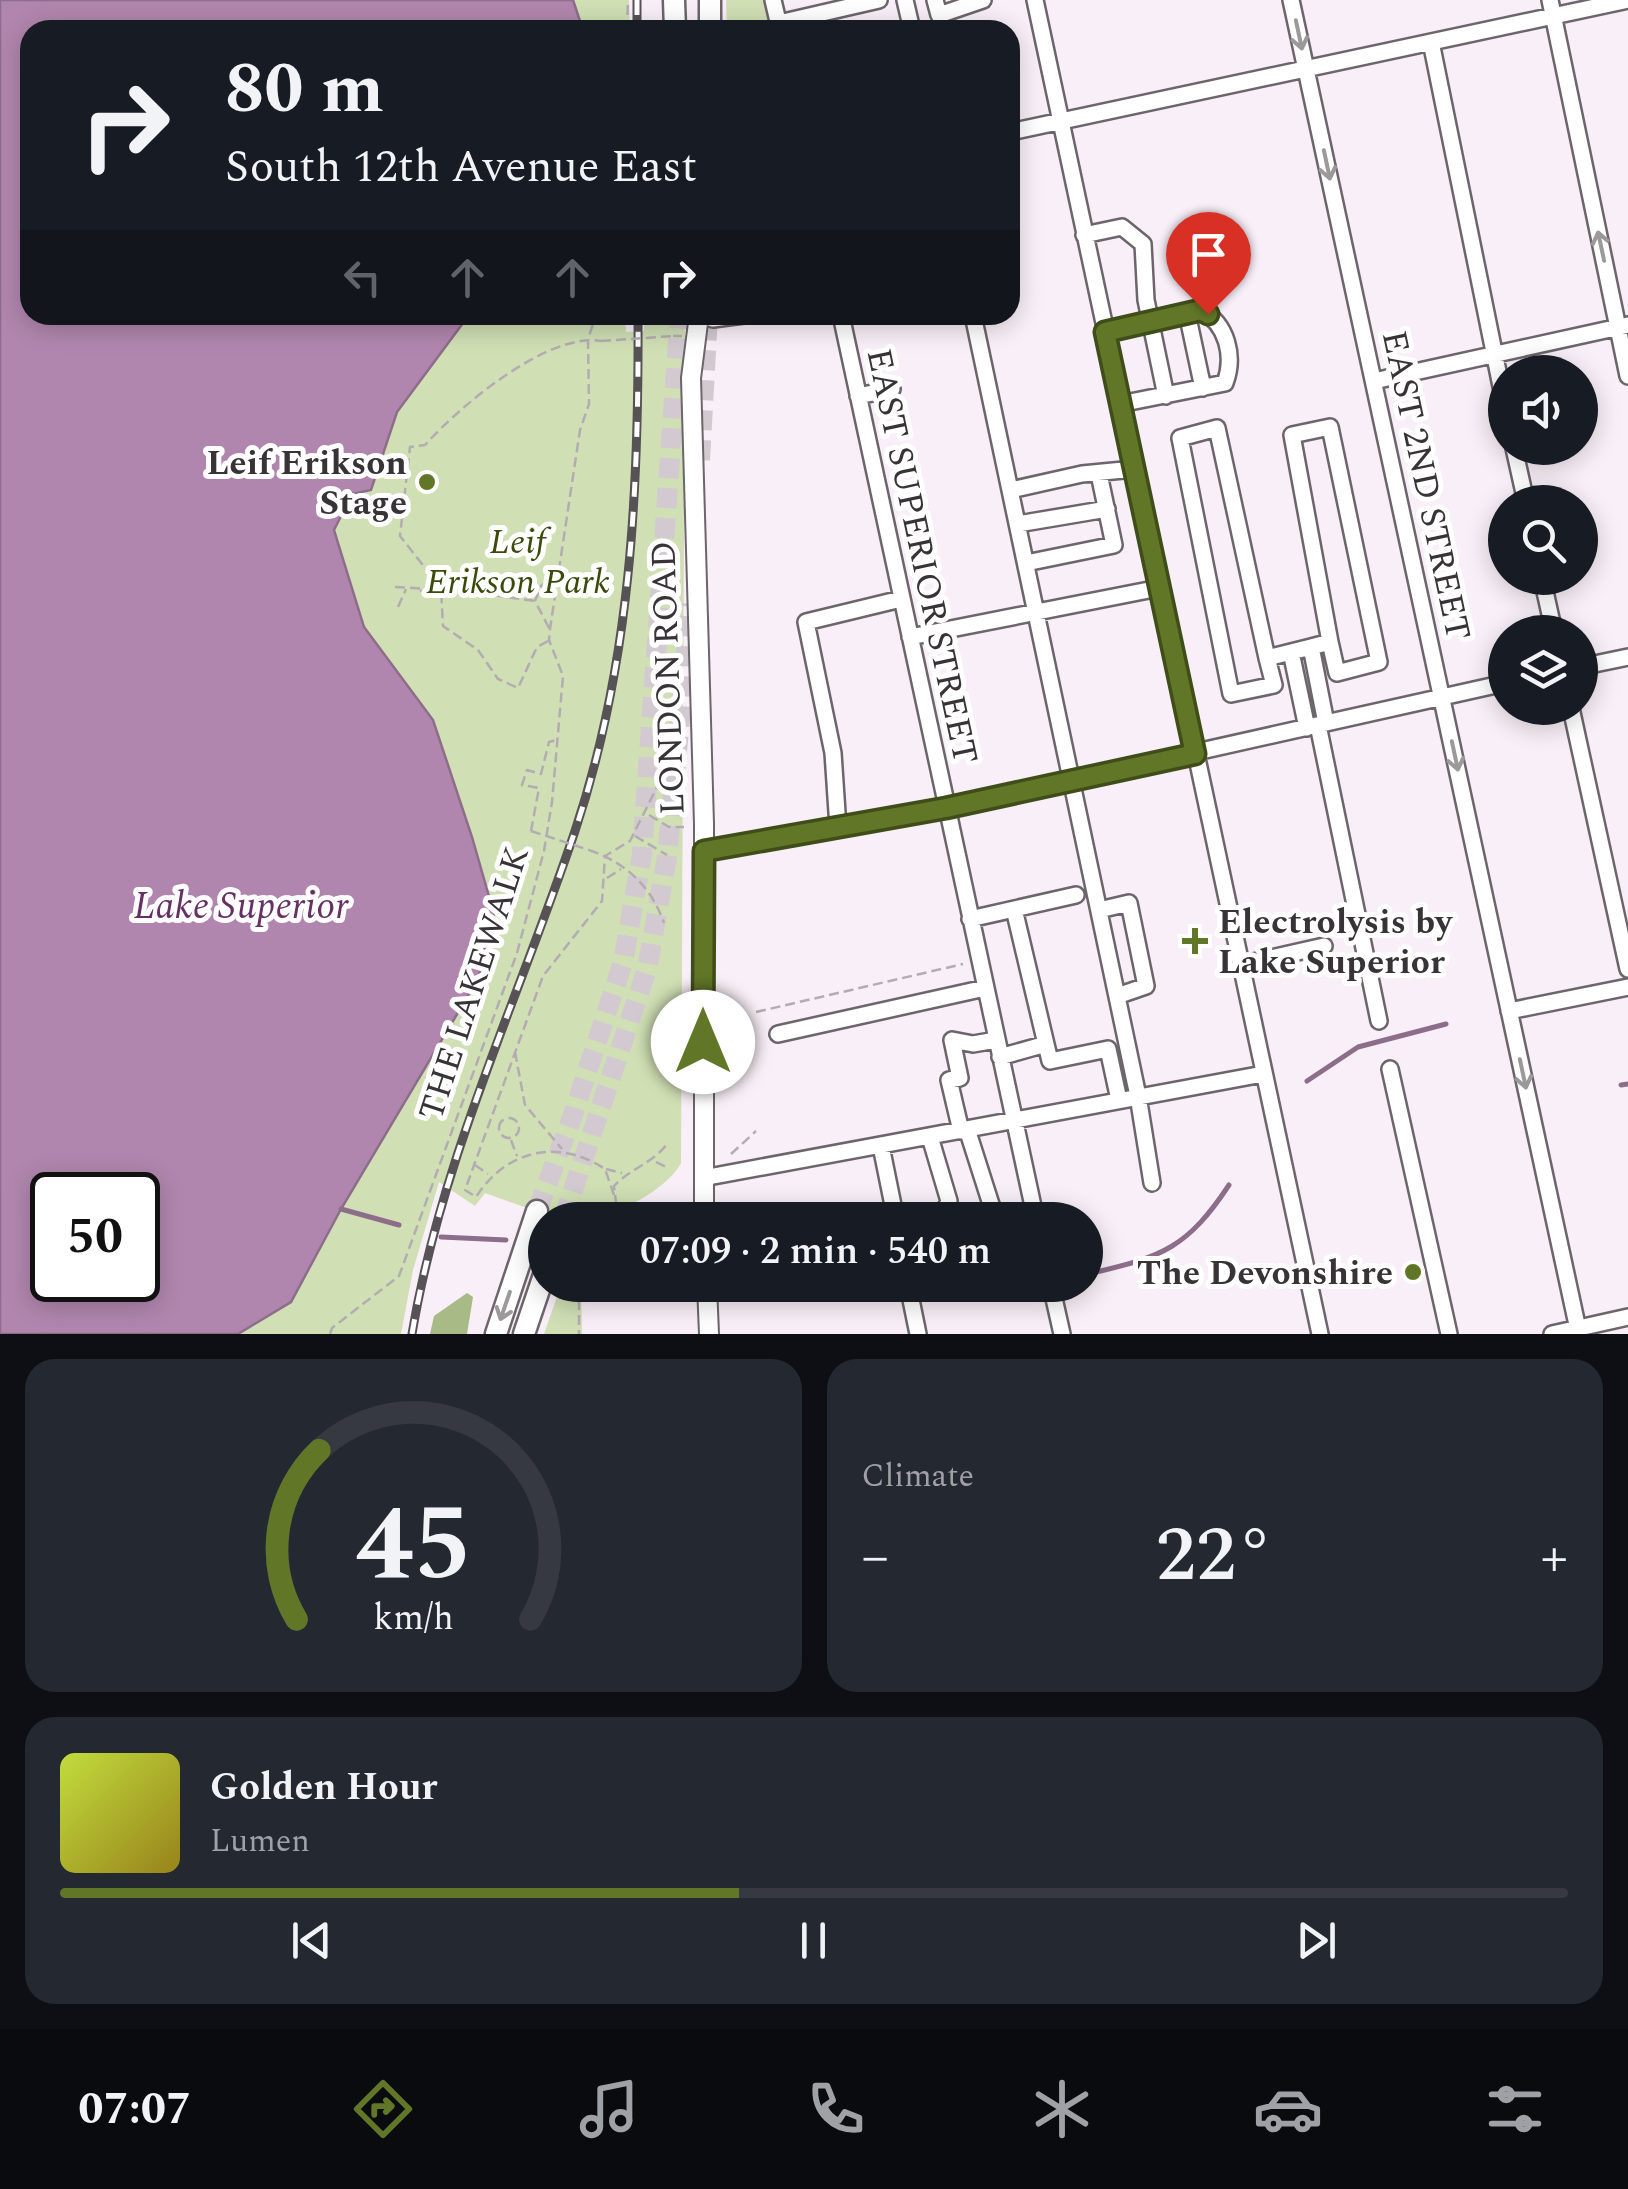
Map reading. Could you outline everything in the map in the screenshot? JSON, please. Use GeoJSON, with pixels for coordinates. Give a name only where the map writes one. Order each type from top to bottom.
{"type":"FeatureCollection","features":[{"type":"Feature","properties":{"kind":"highway"},"geometry":{"type":"LineString","coordinates":[[496,1334],[528,1236]]}},
{"type":"Feature","properties":{"kind":"highway"},"geometry":{"type":"LineString","coordinates":[[524,1334],[535,1302]]}},
{"type":"Feature","properties":{"kind":"main road","name":"LONDON ROAD"},"geometry":{"type":"LineString","coordinates":[[698,325],[691,378],[704,851],[704,1202]]}},
{"type":"Feature","properties":{"kind":"main road"},"geometry":{"type":"LineString","coordinates":[[708,1302],[709,1334]]}},
{"type":"Feature","properties":{"kind":"street"},"geometry":{"type":"LineString","coordinates":[[803,20],[878,0]]}},
{"type":"Feature","properties":{"kind":"street"},"geometry":{"type":"LineString","coordinates":[[935,0],[938,15],[983,0]]}},
{"type":"Feature","properties":{"kind":"street"},"geometry":{"type":"LineString","coordinates":[[1035,0],[1320,1334]]}},
{"type":"Feature","properties":{"kind":"street","name":"EAST 2ND STREET"},"geometry":{"type":"LineString","coordinates":[[1292,0],[1578,1331]]}},
{"type":"Feature","properties":{"kind":"street"},"geometry":{"type":"LineString","coordinates":[[1020,130],[1431,42],[1551,8],[1628,0]]}},
{"type":"Feature","properties":{"kind":"street"},"geometry":{"type":"LineString","coordinates":[[1551,8],[1623,326],[1628,376]]}},
{"type":"Feature","properties":{"kind":"street"},"geometry":{"type":"LineString","coordinates":[[1431,42],[1494,354]]}},
{"type":"Feature","properties":{"kind":"street"},"geometry":{"type":"LineString","coordinates":[[1084,235],[1115,226],[1136,234],[1143,244],[1150,320],[1166,396]]}},
{"type":"Feature","properties":{"kind":"street"},"geometry":{"type":"LineString","coordinates":[[1105,332],[1187,313],[1208,314],[1218,324],[1228,348],[1225,383],[1120,404]]}},
{"type":"Feature","properties":{"kind":"street"},"geometry":{"type":"LineString","coordinates":[[1187,313],[1202,388]]}},
{"type":"Feature","properties":{"kind":"street","name":"EAST SUPERIOR STREET"},"geometry":{"type":"LineString","coordinates":[[843,325],[1032,1202]]}},
{"type":"Feature","properties":{"kind":"street"},"geometry":{"type":"LineString","coordinates":[[975,325],[1100,910],[1152,1184]]}},
{"type":"Feature","properties":{"kind":"street"},"geometry":{"type":"LineString","coordinates":[[1374,381],[1623,326]]}},
{"type":"Feature","properties":{"kind":"street"},"geometry":{"type":"LineString","coordinates":[[858,396],[892,390]]}},
{"type":"Feature","properties":{"kind":"street"},"geometry":{"type":"LineString","coordinates":[[1330,426],[1379,662],[1337,673],[1330,642],[1292,435],[1330,426]]}},
{"type":"Feature","properties":{"kind":"street"},"geometry":{"type":"LineString","coordinates":[[1217,428],[1267,658],[1274,685],[1231,694],[1180,438],[1217,428]]}},
{"type":"Feature","properties":{"kind":"street"},"geometry":{"type":"LineString","coordinates":[[1010,490],[1082,474],[1134,469]]}},
{"type":"Feature","properties":{"kind":"street"},"geometry":{"type":"LineString","coordinates":[[1026,563],[1114,544],[1100,474]]}},
{"type":"Feature","properties":{"kind":"street"},"geometry":{"type":"LineString","coordinates":[[1018,524],[1107,509]]}},
{"type":"Feature","properties":{"kind":"street"},"geometry":{"type":"LineString","coordinates":[[910,638],[1159,588]]}},
{"type":"Feature","properties":{"kind":"street"},"geometry":{"type":"LineString","coordinates":[[838,827],[833,754],[806,622],[902,598]]}},
{"type":"Feature","properties":{"kind":"street"},"geometry":{"type":"LineString","coordinates":[[1267,658],[1330,642]]}},
{"type":"Feature","properties":{"kind":"street"},"geometry":{"type":"LineString","coordinates":[[1312,647],[1317,725]]}},
{"type":"Feature","properties":{"kind":"street"},"geometry":{"type":"LineString","coordinates":[[1291,652],[1317,725],[1380,1021]]}},
{"type":"Feature","properties":{"kind":"street"},"geometry":{"type":"LineString","coordinates":[[1598,663],[1628,657]]}},
{"type":"Feature","properties":{"kind":"street"},"geometry":{"type":"LineString","coordinates":[[704,851],[946,808],[1488,687]]}},
{"type":"Feature","properties":{"kind":"street"},"geometry":{"type":"LineString","coordinates":[[1575,725],[1628,969]]}},
{"type":"Feature","properties":{"kind":"street"},"geometry":{"type":"LineString","coordinates":[[970,919],[1076,894]]}},
{"type":"Feature","properties":{"kind":"street"},"geometry":{"type":"LineString","coordinates":[[1100,910],[1129,902],[1146,986],[1117,996]]}},
{"type":"Feature","properties":{"kind":"street"},"geometry":{"type":"LineString","coordinates":[[1014,909],[1050,1061],[1108,1049],[1119,1100]]}},
{"type":"Feature","properties":{"kind":"street"},"geometry":{"type":"LineString","coordinates":[[1240,965],[1324,946]]}},
{"type":"Feature","properties":{"kind":"street"},"geometry":{"type":"LineString","coordinates":[[1509,1011],[1628,987]]}},
{"type":"Feature","properties":{"kind":"street"},"geometry":{"type":"LineString","coordinates":[[778,1034],[984,988]]}},
{"type":"Feature","properties":{"kind":"street"},"geometry":{"type":"LineString","coordinates":[[990,1202],[948,1080],[960,1078],[952,1040],[996,1040]]}},
{"type":"Feature","properties":{"kind":"street"},"geometry":{"type":"LineString","coordinates":[[1000,1057],[1046,1044]]}},
{"type":"Feature","properties":{"kind":"street"},"geometry":{"type":"LineString","coordinates":[[1390,1069],[1449,1334]]}},
{"type":"Feature","properties":{"kind":"street"},"geometry":{"type":"LineString","coordinates":[[703,1178],[1263,1074]]}},
{"type":"Feature","properties":{"kind":"street"},"geometry":{"type":"LineString","coordinates":[[930,1137],[948,1202]]}},
{"type":"Feature","properties":{"kind":"street"},"geometry":{"type":"LineString","coordinates":[[881,1146],[892,1202]]}},
{"type":"Feature","properties":{"kind":"street"},"geometry":{"type":"LineString","coordinates":[[911,1302],[918,1334]]}},
{"type":"Feature","properties":{"kind":"street"},"geometry":{"type":"LineString","coordinates":[[1055,1302],[1062,1334]]}},
{"type":"Feature","properties":{"kind":"street"},"geometry":{"type":"LineString","coordinates":[[1552,1334],[1628,1317]]}},
{"type":"Feature","properties":{"kind":"path","name":"THE LAKEWALK"},"geometry":{"type":"LineString","coordinates":[[330,1334],[332,1328],[399,1276],[517,953],[544,851],[563,676],[550,629],[580,430],[588,404],[588,339],[593,325]]}},
{"type":"Feature","properties":{"kind":"path"},"geometry":{"type":"LineString","coordinates":[[550,640],[537,647],[518,688],[498,679],[478,650],[443,626],[441,588],[400,536],[410,447],[425,446],[492,382],[588,339],[673,336]]}},
{"type":"Feature","properties":{"kind":"path"},"geometry":{"type":"LineString","coordinates":[[550,629],[536,601],[542,586],[557,573]]}},
{"type":"Feature","properties":{"kind":"path"},"geometry":{"type":"LineString","coordinates":[[395,587],[431,590]]}},
{"type":"Feature","properties":{"kind":"path"},"geometry":{"type":"LineString","coordinates":[[398,607],[406,587]]}},
{"type":"Feature","properties":{"kind":"path"},"geometry":{"type":"LineString","coordinates":[[420,591],[441,588],[536,601]]}},
{"type":"Feature","properties":{"kind":"path"},"geometry":{"type":"LineString","coordinates":[[558,739],[549,742],[541,774],[527,770],[522,785],[539,788],[532,831],[606,856],[624,867],[656,902],[664,924]]}},
{"type":"Feature","properties":{"kind":"path"},"geometry":{"type":"LineString","coordinates":[[606,856],[634,835],[673,756]]}},
{"type":"Feature","properties":{"kind":"path"},"geometry":{"type":"LineString","coordinates":[[646,814],[669,827],[684,826]]}},
{"type":"Feature","properties":{"kind":"path"},"geometry":{"type":"LineString","coordinates":[[634,835],[667,855]]}},
{"type":"Feature","properties":{"kind":"path"},"geometry":{"type":"LineString","coordinates":[[564,1150],[518,1158],[490,1175],[476,1197],[466,1190],[487,1121],[544,976],[596,911],[606,879],[606,856]]}},
{"type":"Feature","properties":{"kind":"path"},"geometry":{"type":"LineString","coordinates":[[606,879],[624,867]]}},
{"type":"Feature","properties":{"kind":"path"},"geometry":{"type":"LineString","coordinates":[[756,1012],[963,964]]}},
{"type":"Feature","properties":{"kind":"path"},"geometry":{"type":"LineString","coordinates":[[514,1050],[519,1089],[532,1118],[564,1150],[605,1170],[623,1173],[654,1161],[668,1142]]}},
{"type":"Feature","properties":{"kind":"path"},"geometry":{"type":"LineString","coordinates":[[511,1138],[502,1135],[500,1126],[506,1118],[518,1123],[532,1118]]}},
{"type":"Feature","properties":{"kind":"path"},"geometry":{"type":"LineString","coordinates":[[487,1121],[500,1126]]}},
{"type":"Feature","properties":{"kind":"path"},"geometry":{"type":"LineString","coordinates":[[511,1138],[519,1133],[518,1123]]}},
{"type":"Feature","properties":{"kind":"path"},"geometry":{"type":"LineString","coordinates":[[731,1154],[756,1131]]}},
{"type":"Feature","properties":{"kind":"path"},"geometry":{"type":"LineString","coordinates":[[511,1138],[518,1158]]}},
{"type":"Feature","properties":{"kind":"path"},"geometry":{"type":"LineString","coordinates":[[654,1161],[668,1168]]}},
{"type":"Feature","properties":{"kind":"path"},"geometry":{"type":"LineString","coordinates":[[474,1164],[490,1175]]}},
{"type":"Feature","properties":{"kind":"path"},"geometry":{"type":"LineString","coordinates":[[605,1170],[615,1202]]}},
{"type":"Feature","properties":{"kind":"path"},"geometry":{"type":"LineString","coordinates":[[614,1195],[623,1173]]}},
{"type":"Feature","properties":{"kind":"path"},"geometry":{"type":"LineString","coordinates":[[579,1302],[579,1334]]}},
{"type":"Feature","properties":{"kind":"green space"},"geometry":{"type":"Polygon","coordinates":[[[573,0],[629,0],[630,20],[580,20],[573,0]]]}},
{"type":"Feature","properties":{"kind":"green space"},"geometry":{"type":"Polygon","coordinates":[[[726,0],[765,0],[769,20],[727,20],[726,0]]]}},
{"type":"Feature","properties":{"kind":"green space","name":"Leif Erikson Park"},"geometry":{"type":"Polygon","coordinates":[[[462,325],[626,325],[626,332],[644,331],[644,325],[685,325],[681,1163],[669,1178],[635,1202],[528,1202],[528,1208],[485,1193],[475,1206],[439,1182],[413,1270],[401,1334],[238,1334],[291,1301],[494,914],[433,720],[364,627],[334,530],[353,494],[371,489],[397,412],[462,325]]]}},
{"type":"Feature","properties":{"kind":"green space"},"geometry":{"type":"Polygon","coordinates":[[[467,1293],[473,1297],[467,1334],[430,1334],[434,1316],[467,1293]]]}},
{"type":"Feature","properties":{"kind":"green space"},"geometry":{"type":"Polygon","coordinates":[[[555,1302],[581,1302],[582,1334],[544,1334],[555,1302]]]}},
{"type":"Feature","properties":{"kind":"water","name":"Lake Superior"},"geometry":{"type":"Polygon","coordinates":[[[0,0],[573,0],[580,20],[20,20],[20,325],[462,325],[397,412],[371,490],[352,494],[334,530],[364,627],[433,720],[494,914],[478,979],[341,1209],[291,1302],[238,1334],[0,1334],[0,0]]]}},
{"type":"Feature","properties":{"kind":"waterway"},"geometry":{"type":"LineString","coordinates":[[1307,1081],[1358,1047],[1446,1024]]}},
{"type":"Feature","properties":{"kind":"waterway"},"geometry":{"type":"LineString","coordinates":[[1621,1085],[1628,1084]]}},
{"type":"Feature","properties":{"kind":"waterway"},"geometry":{"type":"LineString","coordinates":[[1103,1270],[1172,1246],[1200,1223],[1229,1185]]}},
{"type":"Feature","properties":{"kind":"waterway"},"geometry":{"type":"LineString","coordinates":[[341,1209],[399,1225]]}},
{"type":"Feature","properties":{"kind":"waterway"},"geometry":{"type":"LineString","coordinates":[[441,1237],[506,1240]]}},
{"type":"Feature","properties":{"kind":"tunnel"},"geometry":{"type":"LineString","coordinates":[[540,1202],[623,962],[642,854],[679,325]]}},
{"type":"Feature","properties":{"kind":"tunnel"},"geometry":{"type":"LineString","coordinates":[[700,460],[707,325]]}},
{"type":"Feature","properties":{"kind":"tunnel"},"geometry":{"type":"LineString","coordinates":[[569,1202],[647,969],[667,857],[691,604]]}},
{"type":"Feature","properties":{"kind":"railway"},"geometry":{"type":"LineString","coordinates":[[637,0],[637,20]]}},
{"type":"Feature","properties":{"kind":"railway"},"geometry":{"type":"LineString","coordinates":[[412,1334],[442,1205],[483,1080],[575,831],[609,704],[628,576],[633,511],[638,325]]}},
{"type":"Feature","properties":{"kind":"place","name":"Leif Erikson Stage"},"geometry":{"type":"Point","coordinates":[427,482]}},
{"type":"Feature","properties":{"kind":"place","name":"Electrolysis by Lake Superior"},"geometry":{"type":"Point","coordinates":[1195,941]}},
{"type":"Feature","properties":{"kind":"place","name":"The Devonshire"},"geometry":{"type":"Point","coordinates":[1413,1272]}},
{"type":"Feature","properties":{"kind":"route"},"geometry":{"type":"LineString","coordinates":[[703,1042],[704,851],[946,808],[1195,754],[1105,332],[1201,310],[1208,314]]}}]}
